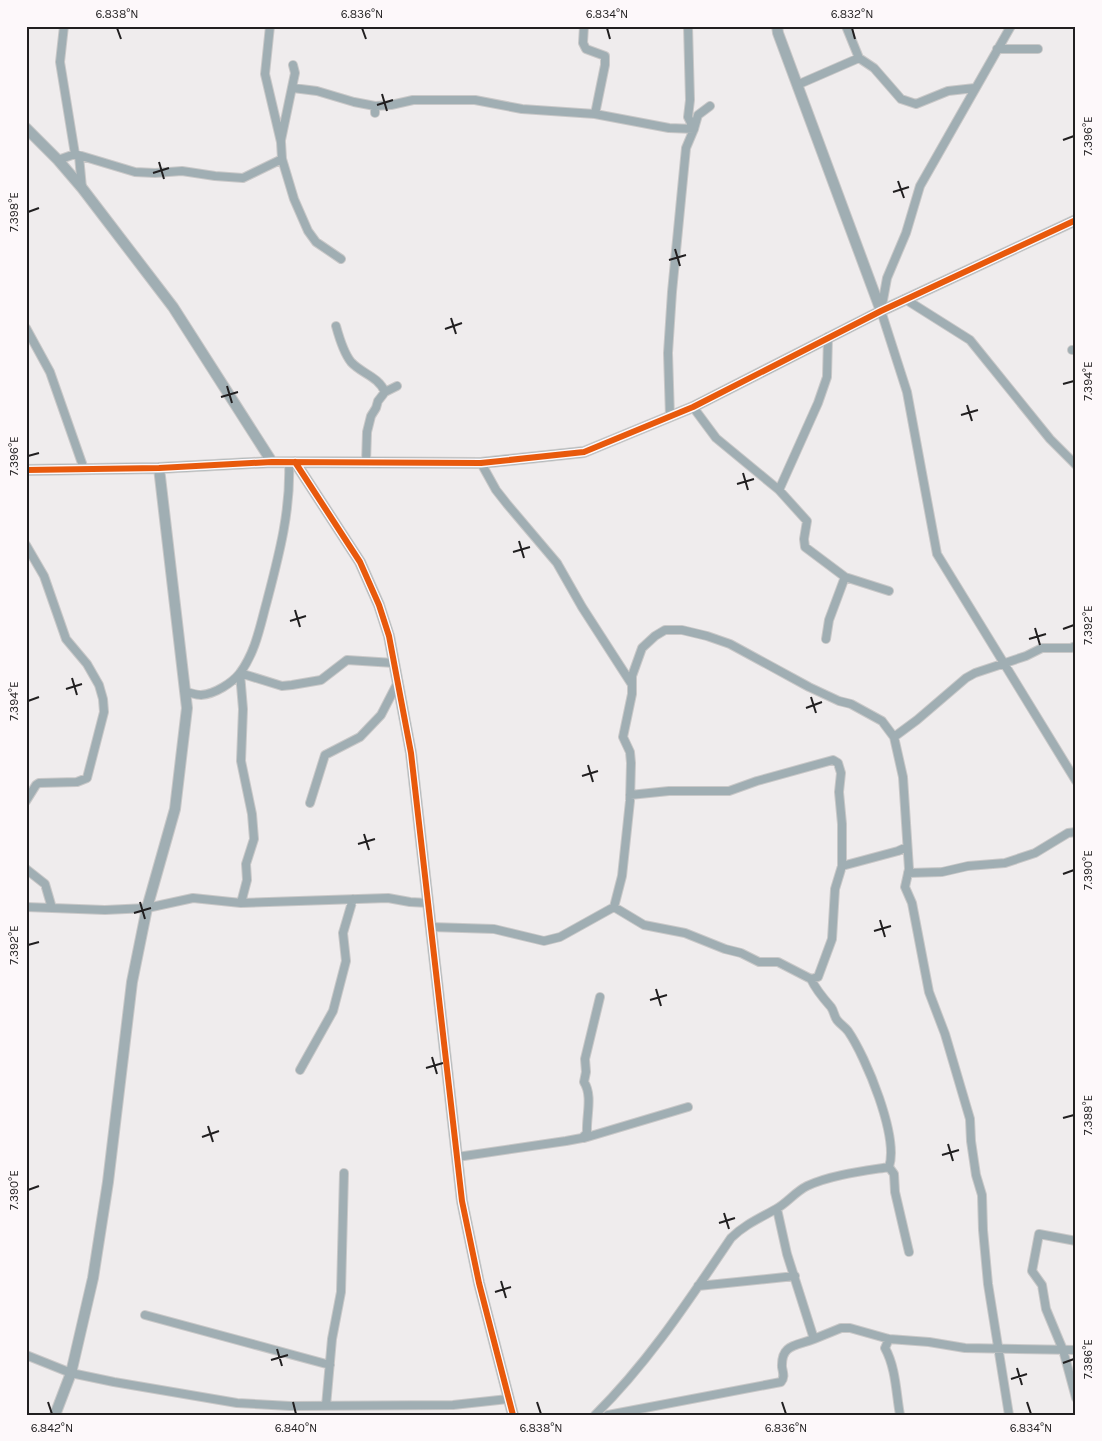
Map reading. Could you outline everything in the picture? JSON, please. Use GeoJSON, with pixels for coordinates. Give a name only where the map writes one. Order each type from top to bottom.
{"type":"FeatureCollection","features":[{"type":"Feature","properties":{"kind":"street"},"geometry":{"type":"LineString","coordinates":[[64,26],[60,62],[82,188]]}},
{"type":"Feature","properties":{"kind":"street"},"geometry":{"type":"LineString","coordinates":[[270,26],[265,74],[281,142],[282,159],[294,199],[308,231],[316,242],[341,259]]}},
{"type":"Feature","properties":{"kind":"street"},"geometry":{"type":"LineString","coordinates":[[584,26],[582,43],[586,50],[605,56],[605,65],[595,114]]}},
{"type":"Feature","properties":{"kind":"street"},"geometry":{"type":"LineString","coordinates":[[688,26],[690,100],[688,117],[694,129]]}},
{"type":"Feature","properties":{"kind":"street"},"geometry":{"type":"LineString","coordinates":[[777,26],[881,311],[907,392],[937,554],[1076,781]]}},
{"type":"Feature","properties":{"kind":"street"},"geometry":{"type":"LineString","coordinates":[[846,26],[859,58],[874,68],[901,99],[916,104],[948,91],[975,88]]}},
{"type":"Feature","properties":{"kind":"street"},"geometry":{"type":"LineString","coordinates":[[881,311],[886,278],[906,233],[920,186],[1011,26]]}},
{"type":"Feature","properties":{"kind":"street"},"geometry":{"type":"LineString","coordinates":[[998,49],[1038,49]]}},
{"type":"Feature","properties":{"kind":"street"},"geometry":{"type":"LineString","coordinates":[[797,85],[859,58]]}},
{"type":"Feature","properties":{"kind":"street"},"geometry":{"type":"LineString","coordinates":[[281,142],[296,73],[293,65]]}},
{"type":"Feature","properties":{"kind":"street"},"geometry":{"type":"LineString","coordinates":[[293,88],[317,91],[375,110],[413,100],[469,100],[522,109],[595,114],[669,128],[694,129]]}},
{"type":"Feature","properties":{"kind":"street"},"geometry":{"type":"LineString","coordinates":[[670,417],[668,353],[686,148],[698,115],[710,106]]}},
{"type":"Feature","properties":{"kind":"street"},"geometry":{"type":"LineString","coordinates":[[26,128],[58,160],[82,188],[173,307],[272,462]]}},
{"type":"Feature","properties":{"kind":"street"},"geometry":{"type":"LineString","coordinates":[[58,160],[77,155],[135,172],[155,174],[182,171],[243,178],[282,159]]}},
{"type":"Feature","properties":{"kind":"street"},"geometry":{"type":"LineString","coordinates":[[26,470],[159,468],[272,462],[481,464],[584,452],[693,407],[905,299],[1076,220]]}},
{"type":"Feature","properties":{"kind":"street"},"geometry":{"type":"LineString","coordinates":[[905,299],[970,340],[1050,439],[1076,465]]}},
{"type":"Feature","properties":{"kind":"street"},"geometry":{"type":"LineString","coordinates":[[336,326],[340,340],[351,361],[381,383],[385,392]]}},
{"type":"Feature","properties":{"kind":"street"},"geometry":{"type":"LineString","coordinates":[[26,328],[50,372],[84,469]]}},
{"type":"Feature","properties":{"kind":"street"},"geometry":{"type":"LineString","coordinates":[[779,490],[818,403],[827,378],[828,338]]}},
{"type":"Feature","properties":{"kind":"street"},"geometry":{"type":"LineString","coordinates":[[366,463],[367,432],[371,416],[378,401],[385,392],[397,386]]}},
{"type":"Feature","properties":{"kind":"street"},"geometry":{"type":"LineString","coordinates":[[693,407],[716,438],[779,490],[807,521],[804,539],[805,548],[845,577],[889,591]]}},
{"type":"Feature","properties":{"kind":"street"},"geometry":{"type":"LineString","coordinates":[[292,462],[360,562],[389,636],[410,753],[462,1201],[479,1283],[513,1415]]}},
{"type":"Feature","properties":{"kind":"street"},"geometry":{"type":"LineString","coordinates":[[186,692],[201,695],[211,693],[224,686],[240,673],[254,651],[284,535],[292,462]]}},
{"type":"Feature","properties":{"kind":"street"},"geometry":{"type":"LineString","coordinates":[[481,464],[506,504],[557,563],[582,607],[631,683]]}},
{"type":"Feature","properties":{"kind":"street"},"geometry":{"type":"LineString","coordinates":[[55,1415],[71,1372],[93,1278],[108,1182],[132,982],[147,908],[175,809],[186,692],[159,468]]}},
{"type":"Feature","properties":{"kind":"street"},"geometry":{"type":"LineString","coordinates":[[26,545],[44,576],[66,639],[87,664],[98,685],[103,698],[104,712],[87,778],[77,782],[39,783],[26,801]]}},
{"type":"Feature","properties":{"kind":"street"},"geometry":{"type":"LineString","coordinates":[[826,639],[829,620],[845,577]]}},
{"type":"Feature","properties":{"kind":"street"},"geometry":{"type":"LineString","coordinates":[[431,927],[494,928],[544,942],[560,936],[614,907],[622,876],[630,795],[630,758],[622,736],[632,694],[631,683],[642,648],[665,630],[682,630],[708,636],[730,644],[809,687],[839,701],[852,704],[882,721],[894,737],[903,776],[908,873],[905,888],[912,903],[925,976],[945,1034],[970,1119],[976,1175],[982,1195],[984,1246],[1009,1415]]}},
{"type":"Feature","properties":{"kind":"street"},"geometry":{"type":"LineString","coordinates":[[894,737],[966,678],[975,673],[1004,664],[1042,648],[1071,648],[1076,646]]}},
{"type":"Feature","properties":{"kind":"street"},"geometry":{"type":"LineString","coordinates":[[240,673],[282,686],[321,680],[347,660],[394,663]]}},
{"type":"Feature","properties":{"kind":"street"},"geometry":{"type":"LineString","coordinates":[[240,673],[243,709],[241,761],[254,829],[254,839],[246,864],[247,880],[241,903]]}},
{"type":"Feature","properties":{"kind":"street"},"geometry":{"type":"LineString","coordinates":[[310,803],[325,755],[360,737],[381,715],[398,682]]}},
{"type":"Feature","properties":{"kind":"street"},"geometry":{"type":"LineString","coordinates":[[630,795],[668,791],[729,792],[757,781],[833,760],[838,763],[841,773],[839,792],[842,824],[842,866],[835,889],[832,939],[818,977],[811,979]]}},
{"type":"Feature","properties":{"kind":"street"},"geometry":{"type":"LineString","coordinates":[[908,873],[942,872],[968,866],[1005,863],[1035,853],[1068,833],[1076,832]]}},
{"type":"Feature","properties":{"kind":"street"},"geometry":{"type":"LineString","coordinates":[[842,866],[907,847]]}},
{"type":"Feature","properties":{"kind":"street"},"geometry":{"type":"LineString","coordinates":[[26,869],[45,884],[52,908]]}},
{"type":"Feature","properties":{"kind":"street"},"geometry":{"type":"LineString","coordinates":[[26,907],[105,910],[147,908],[193,898],[241,903],[388,898],[428,903]]}},
{"type":"Feature","properties":{"kind":"street"},"geometry":{"type":"LineString","coordinates":[[300,1070],[333,1011],[346,962],[343,933],[353,899]]}},
{"type":"Feature","properties":{"kind":"street"},"geometry":{"type":"LineString","coordinates":[[614,907],[644,925],[685,933],[741,953],[759,962],[778,962],[811,979],[823,1000],[832,1008],[837,1020],[847,1030],[859,1049],[878,1093],[892,1143],[892,1158],[889,1167]]}},
{"type":"Feature","properties":{"kind":"street"},"geometry":{"type":"LineString","coordinates":[[582,1138],[587,1133],[586,1122],[589,1096],[588,1088],[584,1082],[586,1072],[585,1059],[600,997]]}},
{"type":"Feature","properties":{"kind":"street"},"geometry":{"type":"LineString","coordinates":[[457,1157],[582,1138],[688,1107]]}},
{"type":"Feature","properties":{"kind":"street"},"geometry":{"type":"LineString","coordinates":[[594,1415],[630,1378],[731,1238],[740,1229],[776,1209],[799,1190],[809,1185],[831,1178],[889,1167]]}},
{"type":"Feature","properties":{"kind":"street"},"geometry":{"type":"LineString","coordinates":[[889,1167],[894,1174],[895,1192],[909,1252]]}},
{"type":"Feature","properties":{"kind":"street"},"geometry":{"type":"LineString","coordinates":[[326,1406],[332,1339],[341,1292],[344,1174]]}},
{"type":"Feature","properties":{"kind":"street"},"geometry":{"type":"LineString","coordinates":[[776,1209],[787,1254],[814,1338]]}},
{"type":"Feature","properties":{"kind":"street"},"geometry":{"type":"LineString","coordinates":[[1076,1240],[1039,1234],[1032,1271],[1042,1285],[1046,1309],[1064,1350],[1076,1398]]}},
{"type":"Feature","properties":{"kind":"street"},"geometry":{"type":"LineString","coordinates":[[698,1286],[795,1276]]}},
{"type":"Feature","properties":{"kind":"street"},"geometry":{"type":"LineString","coordinates":[[145,1315],[330,1365]]}},
{"type":"Feature","properties":{"kind":"street"},"geometry":{"type":"LineString","coordinates":[[608,1415],[782,1382],[784,1379],[782,1361],[784,1351],[790,1346],[841,1328],[850,1328],[889,1339],[929,1342],[965,1348],[1076,1350]]}},
{"type":"Feature","properties":{"kind":"street"},"geometry":{"type":"LineString","coordinates":[[889,1339],[885,1348],[896,1386],[900,1415]]}},
{"type":"Feature","properties":{"kind":"street"},"geometry":{"type":"LineString","coordinates":[[26,1355],[71,1372],[114,1382],[237,1403],[290,1406],[453,1405],[508,1399]]}},
{"type":"Feature","properties":{"kind":"street"},"geometry":{"type":"LineString","coordinates":[[290,1406],[292,1415]]}},
{"type":"Feature","properties":{"kind":"cycle path"},"geometry":{"type":"LineString","coordinates":[[26,470],[159,468],[272,462],[481,463],[584,452],[693,407],[881,311],[1076,220]]}},
{"type":"Feature","properties":{"kind":"cycle path"},"geometry":{"type":"LineString","coordinates":[[295,462],[360,562],[379,605],[389,636],[411,753],[462,1201],[479,1283],[513,1415]]}}]}
